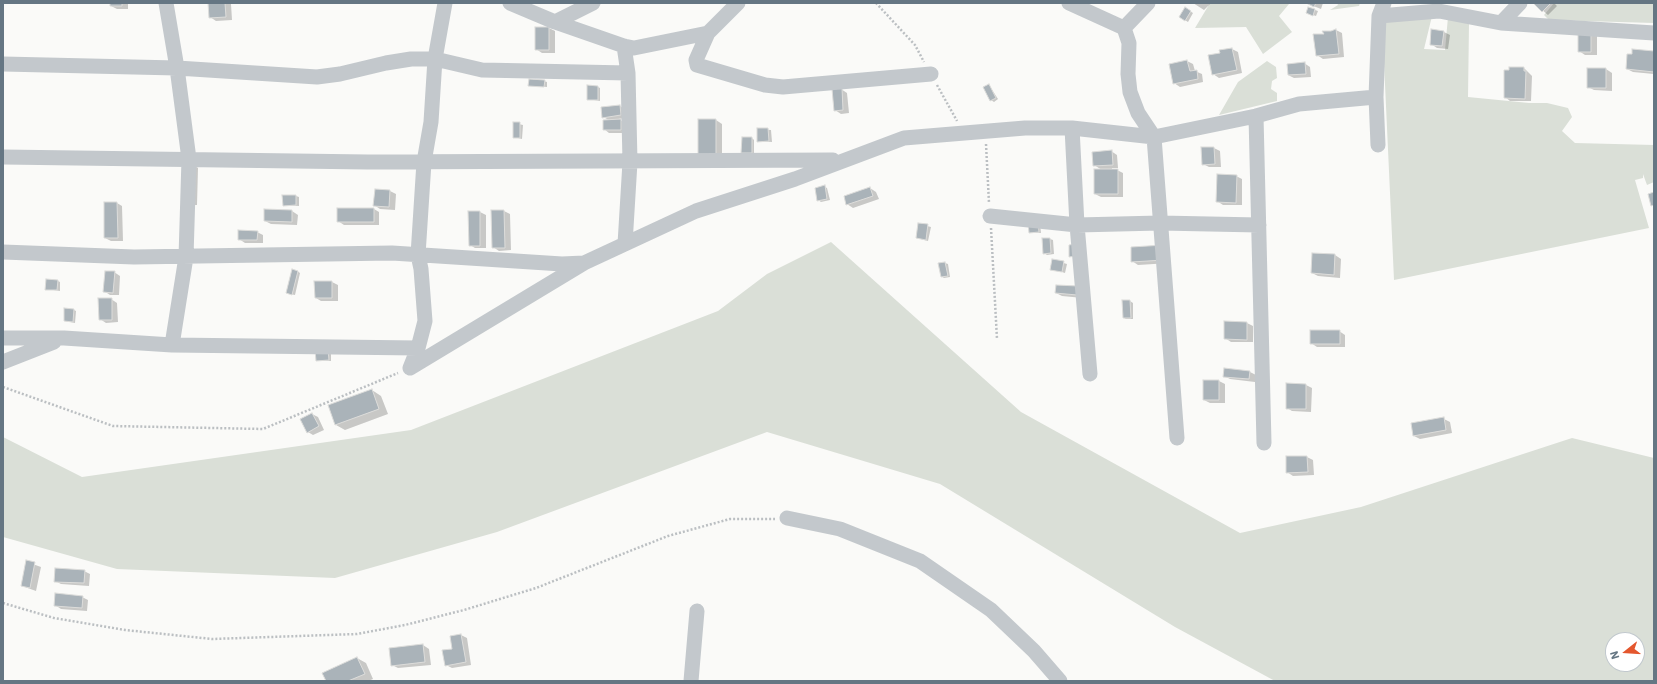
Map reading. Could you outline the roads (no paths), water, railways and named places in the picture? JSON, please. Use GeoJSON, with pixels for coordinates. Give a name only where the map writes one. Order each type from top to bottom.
{"type":"FeatureCollection","features":[{"type":"Feature","properties":{"kind":"street"},"geometry":{"type":"LineString","coordinates":[[166,3],[177,68],[188,159],[186,257],[172,345]]}},
{"type":"Feature","properties":{"kind":"street"},"geometry":{"type":"LineString","coordinates":[[445,3],[435,58],[431,122],[424,162],[418,255],[421,269],[425,322],[418,348],[410,368],[584,263],[696,211],[795,179],[842,160],[904,138],[1025,128],[1072,128],[1154,137],[1256,116],[1300,104],[1376,97]]}},
{"type":"Feature","properties":{"kind":"street"},"geometry":{"type":"LineString","coordinates":[[510,3],[555,22],[624,46],[634,48],[708,33]]}},
{"type":"Feature","properties":{"kind":"street"},"geometry":{"type":"LineString","coordinates":[[555,22],[593,3]]}},
{"type":"Feature","properties":{"kind":"street"},"geometry":{"type":"LineString","coordinates":[[738,3],[708,33],[696,60],[697,65],[765,85],[783,87],[931,74]]}},
{"type":"Feature","properties":{"kind":"street"},"geometry":{"type":"LineString","coordinates":[[1069,3],[1124,28],[1130,44],[1128,74],[1130,92],[1138,113],[1154,137],[1177,438]]}},
{"type":"Feature","properties":{"kind":"street"},"geometry":{"type":"LineString","coordinates":[[1124,28],[1148,3]]}},
{"type":"Feature","properties":{"kind":"street"},"geometry":{"type":"LineString","coordinates":[[1425,3],[1439,11]]}},
{"type":"Feature","properties":{"kind":"street"},"geometry":{"type":"LineString","coordinates":[[1501,23],[1520,3]]}},
{"type":"Feature","properties":{"kind":"street"},"geometry":{"type":"LineString","coordinates":[[1378,146],[1376,97],[1382,9],[1439,11],[1458,16],[1501,23],[1654,33]]}},
{"type":"Feature","properties":{"kind":"street"},"geometry":{"type":"LineString","coordinates":[[624,46],[628,73],[630,162],[625,244]]}},
{"type":"Feature","properties":{"kind":"street"},"geometry":{"type":"LineString","coordinates":[[3,64],[177,68],[317,77],[340,74],[386,63],[411,59],[435,58],[482,70],[628,73]]}},
{"type":"Feature","properties":{"kind":"street"},"geometry":{"type":"LineString","coordinates":[[1256,116],[1264,443]]}},
{"type":"Feature","properties":{"kind":"street"},"geometry":{"type":"LineString","coordinates":[[1072,128],[1077,225],[1090,374]]}},
{"type":"Feature","properties":{"kind":"street"},"geometry":{"type":"LineString","coordinates":[[3,157],[424,162],[842,160]]}},
{"type":"Feature","properties":{"kind":"street"},"geometry":{"type":"LineString","coordinates":[[990,216],[1077,225],[1160,223],[1259,225]]}},
{"type":"Feature","properties":{"kind":"street"},"geometry":{"type":"LineString","coordinates":[[3,252],[134,257],[392,253],[562,264],[584,263]]}},
{"type":"Feature","properties":{"kind":"street"},"geometry":{"type":"LineString","coordinates":[[3,338],[64,338],[172,345],[418,348]]}},
{"type":"Feature","properties":{"kind":"street"},"geometry":{"type":"LineString","coordinates":[[3,362],[64,338]]}},
{"type":"Feature","properties":{"kind":"street"},"geometry":{"type":"LineString","coordinates":[[787,518],[840,529],[920,561],[991,610],[1034,651],[1060,681]]}},
{"type":"Feature","properties":{"kind":"street"},"geometry":{"type":"LineString","coordinates":[[691,681],[697,611]]}}]}
